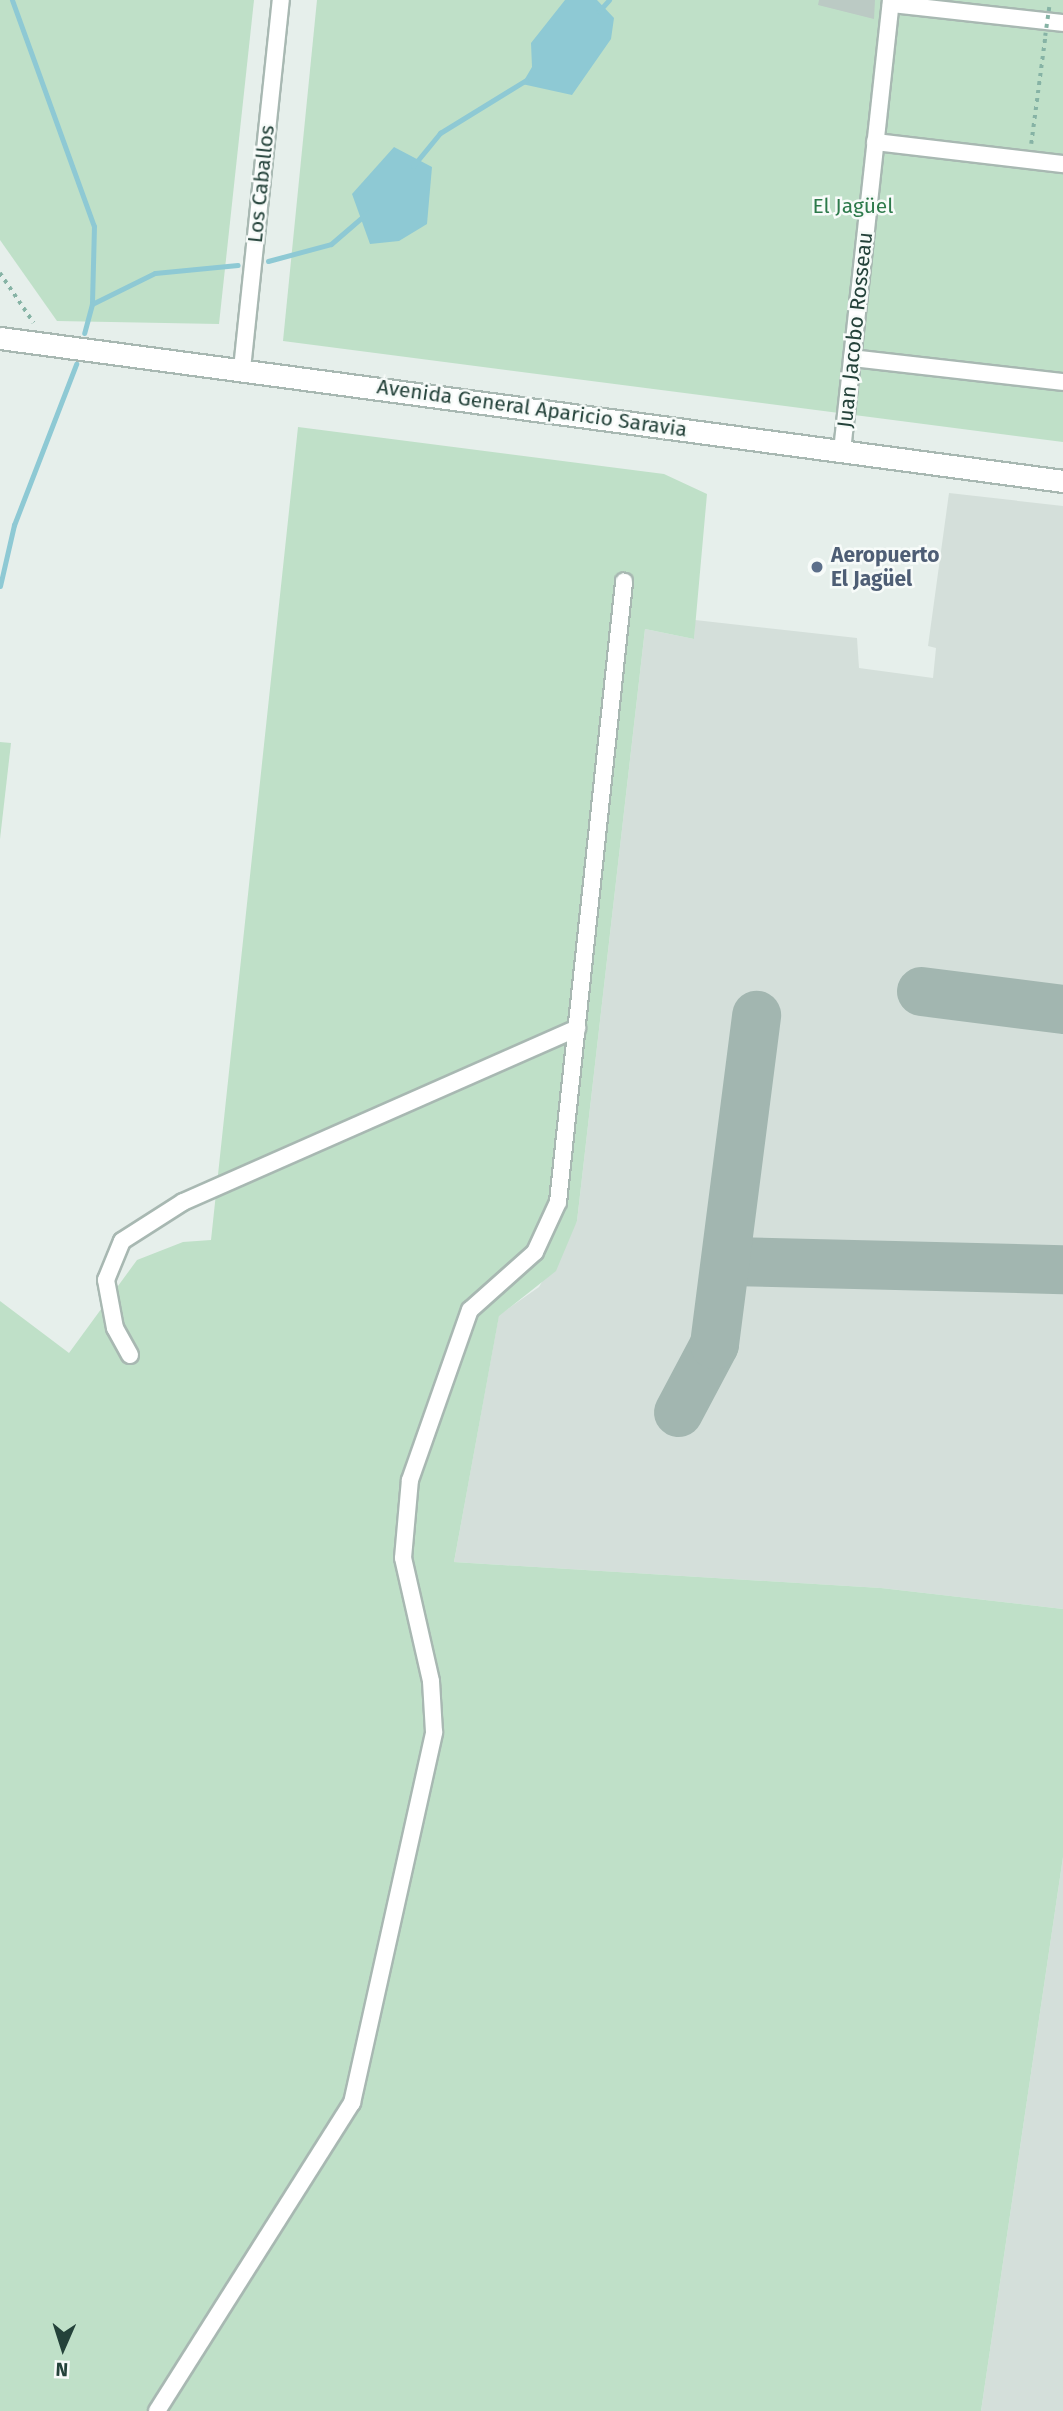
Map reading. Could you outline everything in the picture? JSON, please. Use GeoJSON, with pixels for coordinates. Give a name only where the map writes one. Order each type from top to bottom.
{"type":"FeatureCollection","features":[{"type":"Feature","properties":{"kind":"main road","name":"Avenida General Aparicio Saravia"},"geometry":{"type":"LineString","coordinates":[[0,338],[1063,481]]}},
{"type":"Feature","properties":{"kind":"street","name":"Los Caballos"},"geometry":{"type":"LineString","coordinates":[[242,369],[281,0]]}},
{"type":"Feature","properties":{"kind":"street"},"geometry":{"type":"LineString","coordinates":[[891,2],[1063,23]]}},
{"type":"Feature","properties":{"kind":"street","name":"Juan Jacobo Rosseau"},"geometry":{"type":"LineString","coordinates":[[842,451],[891,2]]}},
{"type":"Feature","properties":{"kind":"street"},"geometry":{"type":"LineString","coordinates":[[875,142],[1063,164]]}},
{"type":"Feature","properties":{"kind":"street"},"geometry":{"type":"LineString","coordinates":[[852,358],[1063,382]]}},
{"type":"Feature","properties":{"kind":"street"},"geometry":{"type":"LineString","coordinates":[[157,2411],[352,2103],[434,1732],[431,1681],[403,1558],[410,1480],[470,1310],[535,1252],[558,1202],[624,582]]}},
{"type":"Feature","properties":{"kind":"street"},"geometry":{"type":"LineString","coordinates":[[130,1355],[115,1328],[106,1280],[122,1241],[183,1202],[577,1028]]}},
{"type":"Feature","properties":{"kind":"path"},"geometry":{"type":"LineString","coordinates":[[1029,160],[1050,4]]}},
{"type":"Feature","properties":{"kind":"path"},"geometry":{"type":"LineString","coordinates":[[0,273],[49,345]]}},
{"type":"Feature","properties":{"kind":"shaded area"},"geometry":{"type":"Polygon","coordinates":[[[949,493],[1063,506],[1063,1609],[881,1588],[454,1562],[499,1315],[539,1287],[577,1221],[645,629],[694,639],[695,620],[857,638],[859,668],[933,678],[936,648],[928,646],[949,493]]]}},
{"type":"Feature","properties":{"kind":"shaded area"},"geometry":{"type":"Polygon","coordinates":[[[1063,1857],[1063,2411],[981,2411],[1063,1857]]]}},
{"type":"Feature","properties":{"kind":"green space"},"geometry":{"type":"Polygon","coordinates":[[[0,0],[254,0],[219,324],[57,321],[0,240],[0,0]]]}},
{"type":"Feature","properties":{"kind":"green space","name":"El Jagüel"},"geometry":{"type":"Polygon","coordinates":[[[317,0],[1063,0],[1063,442],[283,341],[317,0]]]}},
{"type":"Feature","properties":{"kind":"green space"},"geometry":{"type":"Polygon","coordinates":[[[298,427],[664,474],[707,494],[694,639],[645,629],[577,1221],[556,1271],[499,1316],[454,1562],[881,1588],[1063,1609],[1063,1857],[981,2411],[0,2411],[0,1301],[69,1353],[137,1260],[183,1242],[211,1240],[298,427]]]}},
{"type":"Feature","properties":{"kind":"green space"},"geometry":{"type":"Polygon","coordinates":[[[0,742],[11,743],[0,839],[0,742]]]}},
{"type":"Feature","properties":{"kind":"water"},"geometry":{"type":"Polygon","coordinates":[[[565,0],[597,0],[614,18],[611,39],[572,95],[522,84],[532,67],[531,43],[565,0]]]}},
{"type":"Feature","properties":{"kind":"water"},"geometry":{"type":"Polygon","coordinates":[[[394,147],[432,167],[427,224],[399,241],[370,244],[352,194],[394,147]]]}},
{"type":"Feature","properties":{"kind":"building"},"geometry":{"type":"Polygon","coordinates":[[[819,0],[875,0],[874,19],[818,5],[819,0]]]}},
{"type":"Feature","properties":{"kind":"waterway"},"geometry":{"type":"LineString","coordinates":[[12,0],[94,226],[92,304],[84,333]]}},
{"type":"Feature","properties":{"kind":"waterway"},"geometry":{"type":"LineString","coordinates":[[599,11],[609,0]]}},
{"type":"Feature","properties":{"kind":"waterway"},"geometry":{"type":"LineString","coordinates":[[413,166],[440,133],[526,80]]}},
{"type":"Feature","properties":{"kind":"waterway"},"geometry":{"type":"LineString","coordinates":[[268,261],[331,244],[367,213]]}},
{"type":"Feature","properties":{"kind":"waterway"},"geometry":{"type":"LineString","coordinates":[[92,304],[155,273],[238,265]]}},
{"type":"Feature","properties":{"kind":"waterway"},"geometry":{"type":"LineString","coordinates":[[0,586],[14,525],[76,364]]}},
{"type":"Feature","properties":{"kind":"taxiway"},"geometry":{"type":"LineString","coordinates":[[921,991],[1063,1009]]}},
{"type":"Feature","properties":{"kind":"taxiway"},"geometry":{"type":"LineString","coordinates":[[678,1412],[714,1344],[756,1015]]}},
{"type":"Feature","properties":{"kind":"taxiway"},"geometry":{"type":"LineString","coordinates":[[729,1261],[1063,1269]]}},
{"type":"Feature","properties":{"kind":"place","name":"Aeropuerto El Jagüel"},"geometry":{"type":"Point","coordinates":[817,567]}}]}
